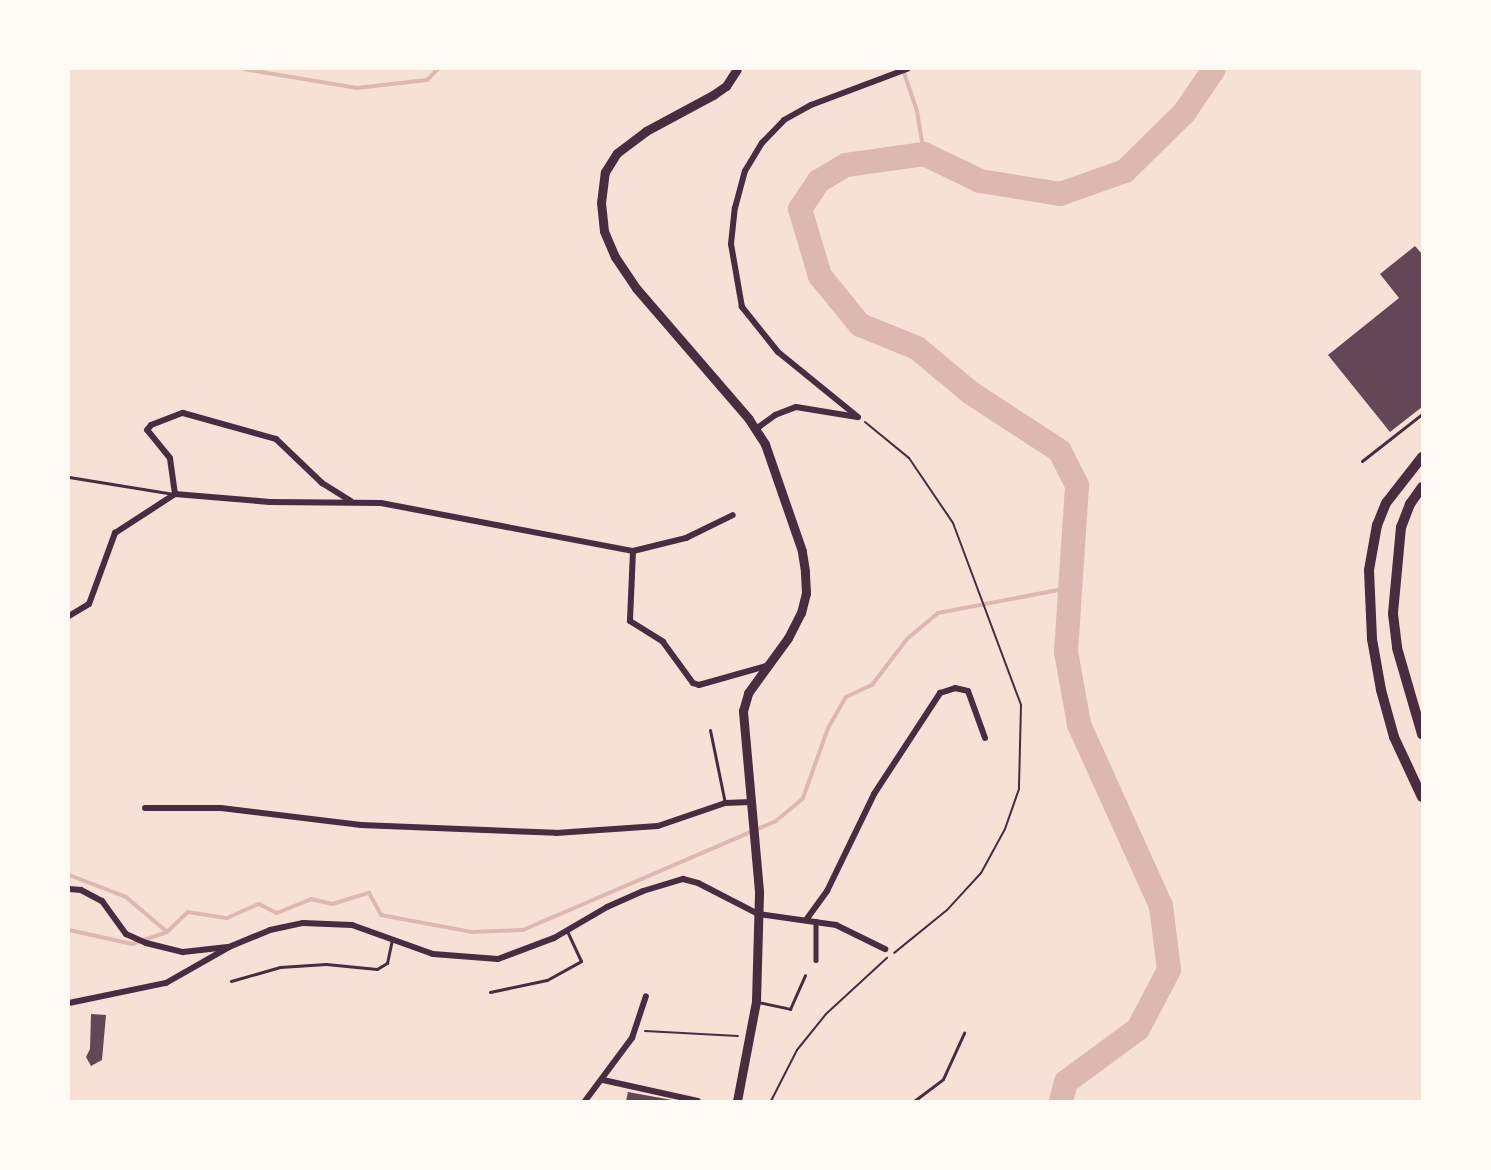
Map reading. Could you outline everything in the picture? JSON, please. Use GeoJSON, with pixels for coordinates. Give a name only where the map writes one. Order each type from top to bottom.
{"type":"FeatureCollection","features":[{"type":"Feature","properties":{"kind":"highway"},"geometry":{"type":"LineString","coordinates":[[1422,457],[1386,503],[1377,525],[1369,570],[1376,662],[1394,737],[1422,797]]}},
{"type":"Feature","properties":{"kind":"highway"},"geometry":{"type":"LineString","coordinates":[[1422,487],[1410,504],[1401,527],[1393,614],[1397,648],[1422,734]]}},
{"type":"Feature","properties":{"kind":"main road"},"geometry":{"type":"LineString","coordinates":[[737,69],[726,86],[646,131],[617,153],[605,172],[601,203],[604,231],[615,257],[756,429],[774,464],[798,540],[806,582],[801,613],[788,638],[748,693],[743,711],[754,830],[758,914],[756,1001],[751,1037],[737,1101]]}},
{"type":"Feature","properties":{"kind":"street"},"geometry":{"type":"LineString","coordinates":[[858,417],[778,352],[742,307],[730,244],[735,208],[746,171],[762,143],[783,120],[811,105],[907,69]]}},
{"type":"Feature","properties":{"kind":"street"},"geometry":{"type":"LineString","coordinates":[[756,429],[795,407],[858,417]]}},
{"type":"Feature","properties":{"kind":"street"},"geometry":{"type":"LineString","coordinates":[[175,494],[170,458],[147,430],[150,424],[183,413],[276,439],[322,483],[353,502]]}},
{"type":"Feature","properties":{"kind":"street"},"geometry":{"type":"LineString","coordinates":[[69,616],[89,604],[115,533],[175,494],[270,502],[381,502],[633,551],[686,538],[734,515]]}},
{"type":"Feature","properties":{"kind":"street"},"geometry":{"type":"LineString","coordinates":[[633,551],[630,621],[663,642],[693,683],[699,685],[766,666]]}},
{"type":"Feature","properties":{"kind":"street"},"geometry":{"type":"LineString","coordinates":[[806,920],[827,891],[874,794],[940,693],[955,688],[968,691],[985,738]]}},
{"type":"Feature","properties":{"kind":"street"},"geometry":{"type":"LineString","coordinates":[[145,807],[222,807],[361,825],[556,833],[658,826],[724,803],[751,802]]}},
{"type":"Feature","properties":{"kind":"street"},"geometry":{"type":"LineString","coordinates":[[69,1003],[166,983],[229,947],[270,930],[303,923],[352,925],[393,937],[433,954],[498,959],[567,931],[607,907],[683,879],[698,883],[758,914],[816,921],[848,930],[885,949]]}},
{"type":"Feature","properties":{"kind":"street"},"geometry":{"type":"LineString","coordinates":[[69,889],[81,890],[102,901],[126,934],[146,943],[183,952],[229,947]]}},
{"type":"Feature","properties":{"kind":"street"},"geometry":{"type":"LineString","coordinates":[[816,921],[816,960]]}},
{"type":"Feature","properties":{"kind":"street"},"geometry":{"type":"LineString","coordinates":[[585,1101],[603,1080],[636,1030],[646,996]]}},
{"type":"Feature","properties":{"kind":"street"},"geometry":{"type":"LineString","coordinates":[[603,1080],[698,1101]]}},
{"type":"Feature","properties":{"kind":"lane"},"geometry":{"type":"LineString","coordinates":[[1362,461],[1422,414]]}},
{"type":"Feature","properties":{"kind":"lane"},"geometry":{"type":"LineString","coordinates":[[69,477],[175,494]]}},
{"type":"Feature","properties":{"kind":"lane"},"geometry":{"type":"LineString","coordinates":[[710,730],[724,803]]}},
{"type":"Feature","properties":{"kind":"lane"},"geometry":{"type":"LineString","coordinates":[[490,992],[547,980],[581,961],[567,931]]}},
{"type":"Feature","properties":{"kind":"lane"},"geometry":{"type":"LineString","coordinates":[[231,981],[280,967],[326,964],[377,969],[387,963],[393,937]]}},
{"type":"Feature","properties":{"kind":"lane"},"geometry":{"type":"LineString","coordinates":[[756,1001],[790,1009],[805,975]]}},
{"type":"Feature","properties":{"kind":"lane"},"geometry":{"type":"LineString","coordinates":[[914,1101],[943,1079],[964,1033]]}},
{"type":"Feature","properties":{"kind":"path"},"geometry":{"type":"LineString","coordinates":[[771,1101],[797,1050],[826,1014],[873,970],[947,910],[981,873],[1005,829],[1019,789],[1021,705],[986,605],[953,523],[936,494],[909,458],[858,417]]}},
{"type":"Feature","properties":{"kind":"path"},"geometry":{"type":"LineString","coordinates":[[636,1030],[751,1037]]}},
{"type":"Feature","properties":{"kind":"building"},"geometry":{"type":"Polygon","coordinates":[[[1415,246],[1422,254],[1422,407],[1390,432],[1328,355],[1399,298],[1380,274],[1415,246]]]}},
{"type":"Feature","properties":{"kind":"building"},"geometry":{"type":"Polygon","coordinates":[[[91,1014],[106,1015],[102,1060],[91,1066],[86,1057],[90,1049],[91,1014]]]}},
{"type":"Feature","properties":{"kind":"building"},"geometry":{"type":"Polygon","coordinates":[[[628,1092],[672,1100],[672,1101],[626,1101],[628,1092]]]}},
{"type":"Feature","properties":{"kind":"waterway"},"geometry":{"type":"LineString","coordinates":[[244,69],[357,88],[427,80],[438,69]]}},
{"type":"Feature","properties":{"kind":"waterway"},"geometry":{"type":"LineString","coordinates":[[1061,1101],[1066,1082],[1138,1029],[1169,970],[1161,906],[1079,724],[1066,652],[1077,485],[1060,451],[971,393],[917,348],[860,325],[820,276],[800,209],[819,181],[846,165],[924,154],[980,181],[1060,194],[1125,171],[1184,113],[1214,69]]}},
{"type":"Feature","properties":{"kind":"waterway"},"geometry":{"type":"LineString","coordinates":[[903,70],[917,111],[924,154]]}},
{"type":"Feature","properties":{"kind":"waterway"},"geometry":{"type":"LineString","coordinates":[[69,875],[126,897],[167,932],[188,912],[227,918],[259,904],[277,913],[311,899],[332,904],[369,893],[381,915],[472,932],[523,930],[776,821],[803,798],[828,728],[846,697],[872,685],[907,639],[938,613],[1069,588]]}},
{"type":"Feature","properties":{"kind":"waterway"},"geometry":{"type":"LineString","coordinates":[[69,930],[132,944],[166,932]]}}]}
